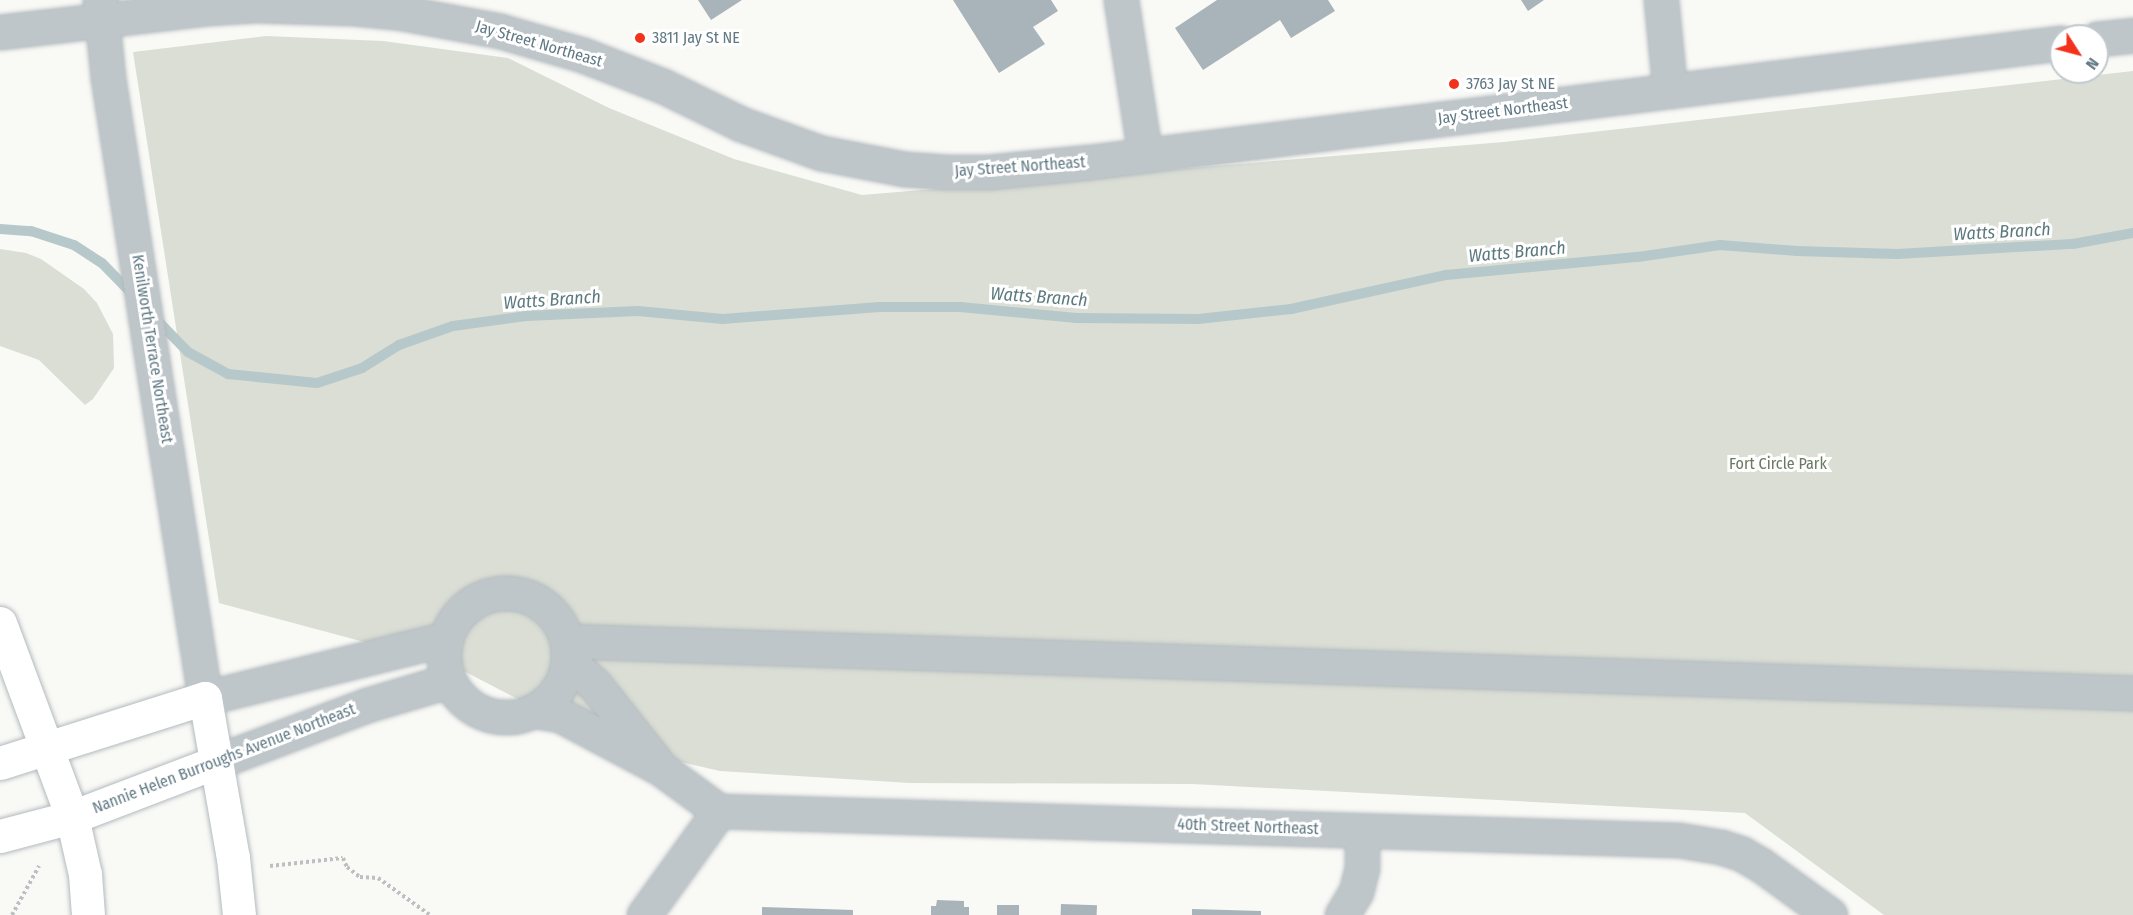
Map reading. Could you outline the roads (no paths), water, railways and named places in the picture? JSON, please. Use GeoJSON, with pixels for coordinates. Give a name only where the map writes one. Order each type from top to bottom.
{"type":"FeatureCollection","features":[{"type":"Feature","properties":{"kind":"main road"},"geometry":{"type":"LineString","coordinates":[[0,623],[72,817],[85,874],[88,915]]}},
{"type":"Feature","properties":{"kind":"main road"},"geometry":{"type":"LineString","coordinates":[[0,763],[206,698],[233,858],[239,915]]}},
{"type":"Feature","properties":{"kind":"main road","name":"Nannie Helen Burroughs Avenue Northeast"},"geometry":{"type":"LineString","coordinates":[[0,836],[72,817],[216,762]]}},
{"type":"Feature","properties":{"kind":"street"},"geometry":{"type":"LineString","coordinates":[[1121,0],[1145,155]]}},
{"type":"Feature","properties":{"kind":"street"},"geometry":{"type":"LineString","coordinates":[[1661,0],[1670,91]]}},
{"type":"Feature","properties":{"kind":"street","name":"Jay Street Northeast"},"geometry":{"type":"LineString","coordinates":[[0,32],[101,10],[266,5],[463,12],[663,86],[741,124],[780,140],[862,162],[904,169],[989,172],[2049,44]]}},
{"type":"Feature","properties":{"kind":"street","name":"Kenilworth Terrace Northeast"},"geometry":{"type":"LineString","coordinates":[[101,10],[108,78],[164,420],[206,698]]}},
{"type":"Feature","properties":{"kind":"street"},"geometry":{"type":"LineString","coordinates":[[2109,38],[2133,35]]}},
{"type":"Feature","properties":{"kind":"street"},"geometry":{"type":"LineString","coordinates":[[568,651],[563,681],[552,698],[536,711],[517,717],[496,717],[477,711],[460,698],[448,681],[443,660],[445,639],[454,620],[468,605],[487,595],[507,592],[528,596],[546,607],[559,622],[568,651],[660,768]]}},
{"type":"Feature","properties":{"kind":"street"},"geometry":{"type":"LineString","coordinates":[[206,698],[445,639]]}},
{"type":"Feature","properties":{"kind":"street"},"geometry":{"type":"LineString","coordinates":[[568,651],[2133,693]]}},
{"type":"Feature","properties":{"kind":"street","name":"Nannie Helen Burroughs Avenue Northeast"},"geometry":{"type":"LineString","coordinates":[[216,762],[367,705],[448,681]]}},
{"type":"Feature","properties":{"kind":"street"},"geometry":{"type":"LineString","coordinates":[[536,711],[560,715],[660,768],[719,811],[644,915]]}},
{"type":"Feature","properties":{"kind":"street","name":"40th Street Northeast"},"geometry":{"type":"LineString","coordinates":[[719,811],[1050,819],[1690,841],[1742,854],[1830,915]]}},
{"type":"Feature","properties":{"kind":"street"},"geometry":{"type":"LineString","coordinates":[[1342,915],[1356,892],[1362,868],[1362,831]]}},
{"type":"Feature","properties":{"kind":"waterway","name":"Watts Branch"},"geometry":{"type":"LineString","coordinates":[[0,229],[31,231],[74,245],[102,263],[132,294]]}},
{"type":"Feature","properties":{"kind":"waterway","name":"Watts Branch"},"geometry":{"type":"LineString","coordinates":[[155,318],[188,352],[228,374],[317,383],[362,368],[399,345],[453,326],[526,316],[638,311],[723,319],[880,307],[960,307],[1076,318],[1198,319],[1291,309],[1446,275],[1638,257],[1720,245],[1797,251],[1897,254],[2073,244],[2133,233]]}},
{"type":"Feature","properties":{"kind":"place","name":"3811 Jay St NE"},"geometry":{"type":"Point","coordinates":[640,38]}},
{"type":"Feature","properties":{"kind":"place","name":"3763 Jay St NE"},"geometry":{"type":"Point","coordinates":[1454,84]}},
{"type":"Feature","properties":{"kind":"park label","name":"Fort Circle Park"},"geometry":{"type":"Point","coordinates":[1778,464]}}]}
